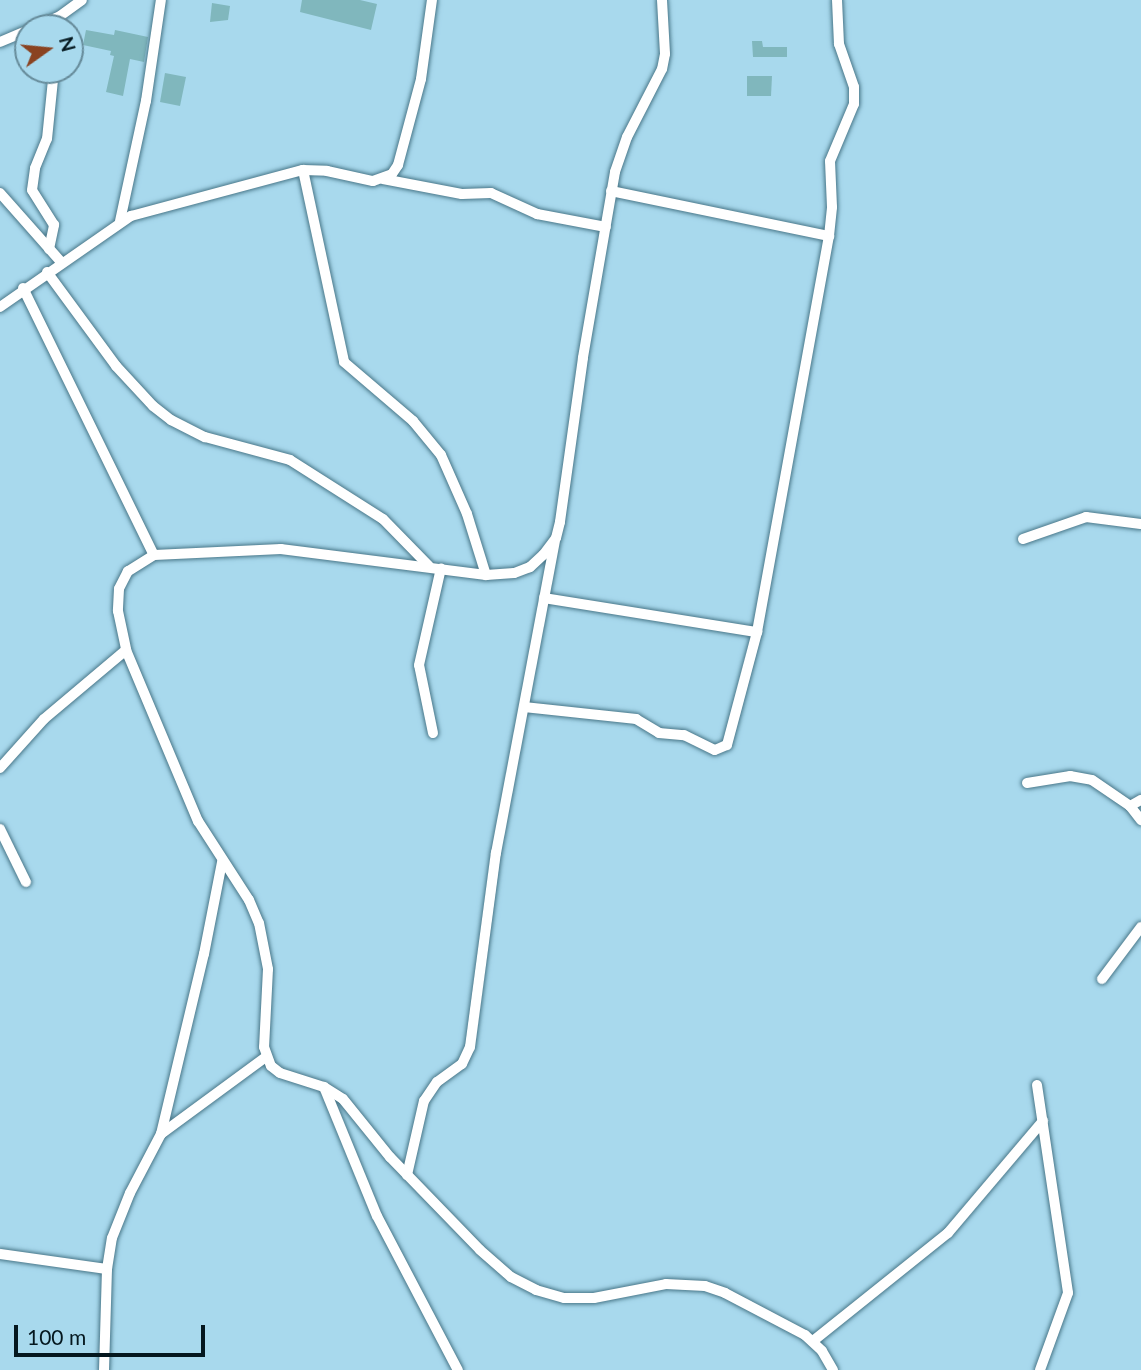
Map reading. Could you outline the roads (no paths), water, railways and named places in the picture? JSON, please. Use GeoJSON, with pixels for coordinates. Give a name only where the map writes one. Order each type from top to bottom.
{"type":"FeatureCollection","features":[{"type":"Feature","properties":{"kind":"street"},"geometry":{"type":"LineString","coordinates":[[63,14],[82,0]]}},
{"type":"Feature","properties":{"kind":"street"},"geometry":{"type":"LineString","coordinates":[[120,221],[146,101],[161,0]]}},
{"type":"Feature","properties":{"kind":"street"},"geometry":{"type":"LineString","coordinates":[[383,179],[398,165],[421,79],[432,0]]}},
{"type":"Feature","properties":{"kind":"street"},"geometry":{"type":"LineString","coordinates":[[407,1175],[424,1101],[438,1082],[463,1064],[470,1047],[496,853],[556,538],[611,191],[627,137],[662,69],[666,37],[662,0]]}},
{"type":"Feature","properties":{"kind":"street"},"geometry":{"type":"LineString","coordinates":[[524,707],[636,719],[659,733],[684,735],[721,750],[727,745],[757,632],[829,236],[832,207],[830,161],[854,104],[854,87],[839,44],[836,0]]}},
{"type":"Feature","properties":{"kind":"street"},"geometry":{"type":"LineString","coordinates":[[49,248],[54,225],[32,190],[35,168],[47,139],[53,84]]}},
{"type":"Feature","properties":{"kind":"street"},"geometry":{"type":"LineString","coordinates":[[0,307],[120,221],[303,170],[315,169],[373,181],[383,179],[463,194],[491,193],[537,214],[606,227]]}},
{"type":"Feature","properties":{"kind":"street"},"geometry":{"type":"LineString","coordinates":[[303,170],[340,355],[347,368],[413,421],[441,455],[467,514],[486,575]]}},
{"type":"Feature","properties":{"kind":"street"},"geometry":{"type":"LineString","coordinates":[[611,191],[829,236]]}},
{"type":"Feature","properties":{"kind":"street"},"geometry":{"type":"LineString","coordinates":[[0,193],[61,262]]}},
{"type":"Feature","properties":{"kind":"street"},"geometry":{"type":"LineString","coordinates":[[47,272],[116,366],[153,406],[205,437],[290,460],[383,519],[429,566]]}},
{"type":"Feature","properties":{"kind":"street"},"geometry":{"type":"LineString","coordinates":[[23,288],[154,555]]}},
{"type":"Feature","properties":{"kind":"street"},"geometry":{"type":"LineString","coordinates":[[1023,539],[1086,517],[1141,524]]}},
{"type":"Feature","properties":{"kind":"street"},"geometry":{"type":"LineString","coordinates":[[556,538],[530,567],[514,573],[486,575],[281,549],[154,555],[128,571],[119,589],[118,611],[126,650],[198,821],[249,900],[266,947],[266,1057],[280,1073],[324,1087],[344,1099],[407,1175],[480,1250],[511,1277],[536,1290],[564,1298],[594,1298],[666,1284],[705,1286],[725,1293],[813,1340],[833,1370]]}},
{"type":"Feature","properties":{"kind":"street"},"geometry":{"type":"LineString","coordinates":[[433,733],[419,665],[441,568]]}},
{"type":"Feature","properties":{"kind":"street"},"geometry":{"type":"LineString","coordinates":[[544,598],[757,632]]}},
{"type":"Feature","properties":{"kind":"street"},"geometry":{"type":"LineString","coordinates":[[0,768],[44,719],[126,650]]}},
{"type":"Feature","properties":{"kind":"street"},"geometry":{"type":"LineString","coordinates":[[1027,783],[1082,776],[1103,785],[1130,806],[1141,820]]}},
{"type":"Feature","properties":{"kind":"street"},"geometry":{"type":"LineString","coordinates":[[1130,806],[1141,800]]}},
{"type":"Feature","properties":{"kind":"street"},"geometry":{"type":"LineString","coordinates":[[0,829],[26,882]]}},
{"type":"Feature","properties":{"kind":"street"},"geometry":{"type":"LineString","coordinates":[[104,1370],[107,1269],[119,1216],[161,1134],[204,954],[222,862]]}},
{"type":"Feature","properties":{"kind":"street"},"geometry":{"type":"LineString","coordinates":[[1102,979],[1141,927]]}},
{"type":"Feature","properties":{"kind":"street"},"geometry":{"type":"LineString","coordinates":[[161,1134],[266,1057]]}},
{"type":"Feature","properties":{"kind":"street"},"geometry":{"type":"LineString","coordinates":[[1037,1086],[1068,1293],[1040,1370]]}},
{"type":"Feature","properties":{"kind":"street"},"geometry":{"type":"LineString","coordinates":[[324,1087],[377,1216],[458,1370]]}},
{"type":"Feature","properties":{"kind":"street"},"geometry":{"type":"LineString","coordinates":[[813,1340],[948,1233],[1043,1121]]}},
{"type":"Feature","properties":{"kind":"street"},"geometry":{"type":"LineString","coordinates":[[0,1254],[107,1269]]}}]}
